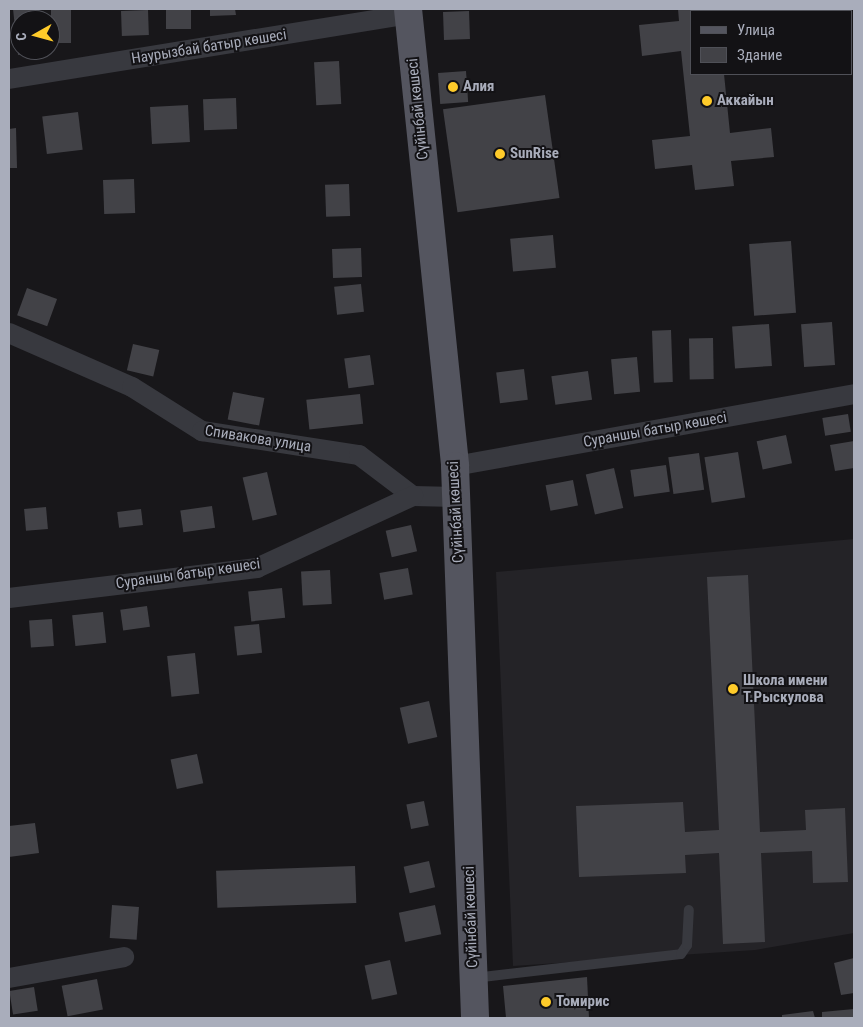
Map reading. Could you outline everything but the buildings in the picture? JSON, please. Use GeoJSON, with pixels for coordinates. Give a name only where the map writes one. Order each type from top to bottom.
{"type":"FeatureCollection","features":[{"type":"Feature","properties":{"kind":"main road","name":"Сүйінбай көшесі"},"geometry":{"type":"LineString","coordinates":[[408,12],[455,466],[475,1018]]}},
{"type":"Feature","properties":{"kind":"street","name":"Наурызбай батыр көшесі"},"geometry":{"type":"LineString","coordinates":[[9,79],[408,12]]}},
{"type":"Feature","properties":{"kind":"street","name":"Спивакова улица"},"geometry":{"type":"LineString","coordinates":[[9,334],[132,387],[202,432],[359,455],[413,496]]}},
{"type":"Feature","properties":{"kind":"street","name":"Сураншы батыр көшесі"},"geometry":{"type":"LineString","coordinates":[[455,466],[854,394]]}},
{"type":"Feature","properties":{"kind":"street","name":"Сураншы батыр көшесі"},"geometry":{"type":"LineString","coordinates":[[9,598],[256,568],[413,496]]}},
{"type":"Feature","properties":{"kind":"street"},"geometry":{"type":"LineString","coordinates":[[413,496],[456,497]]}},
{"type":"Feature","properties":{"kind":"street"},"geometry":{"type":"LineString","coordinates":[[9,978],[124,957]]}},
{"type":"Feature","properties":{"kind":"lane"},"geometry":{"type":"LineString","coordinates":[[473,978],[681,954],[687,945],[689,910]]}},
{"type":"Feature","properties":{"kind":"shaded area"},"geometry":{"type":"Polygon","coordinates":[[[854,539],[854,933],[755,950],[513,966],[496,572],[854,539]]]}},
{"type":"Feature","properties":{"kind":"place","name":"Алия"},"geometry":{"type":"Point","coordinates":[453,87]}},
{"type":"Feature","properties":{"kind":"place","name":"Аккайын"},"geometry":{"type":"Point","coordinates":[707,101]}},
{"type":"Feature","properties":{"kind":"place","name":"SunRise"},"geometry":{"type":"Point","coordinates":[500,154]}},
{"type":"Feature","properties":{"kind":"place","name":"Школа имени Т.Рыскулова"},"geometry":{"type":"Point","coordinates":[733,689]}},
{"type":"Feature","properties":{"kind":"place","name":"Томирис"},"geometry":{"type":"Point","coordinates":[546,1002]}}]}
